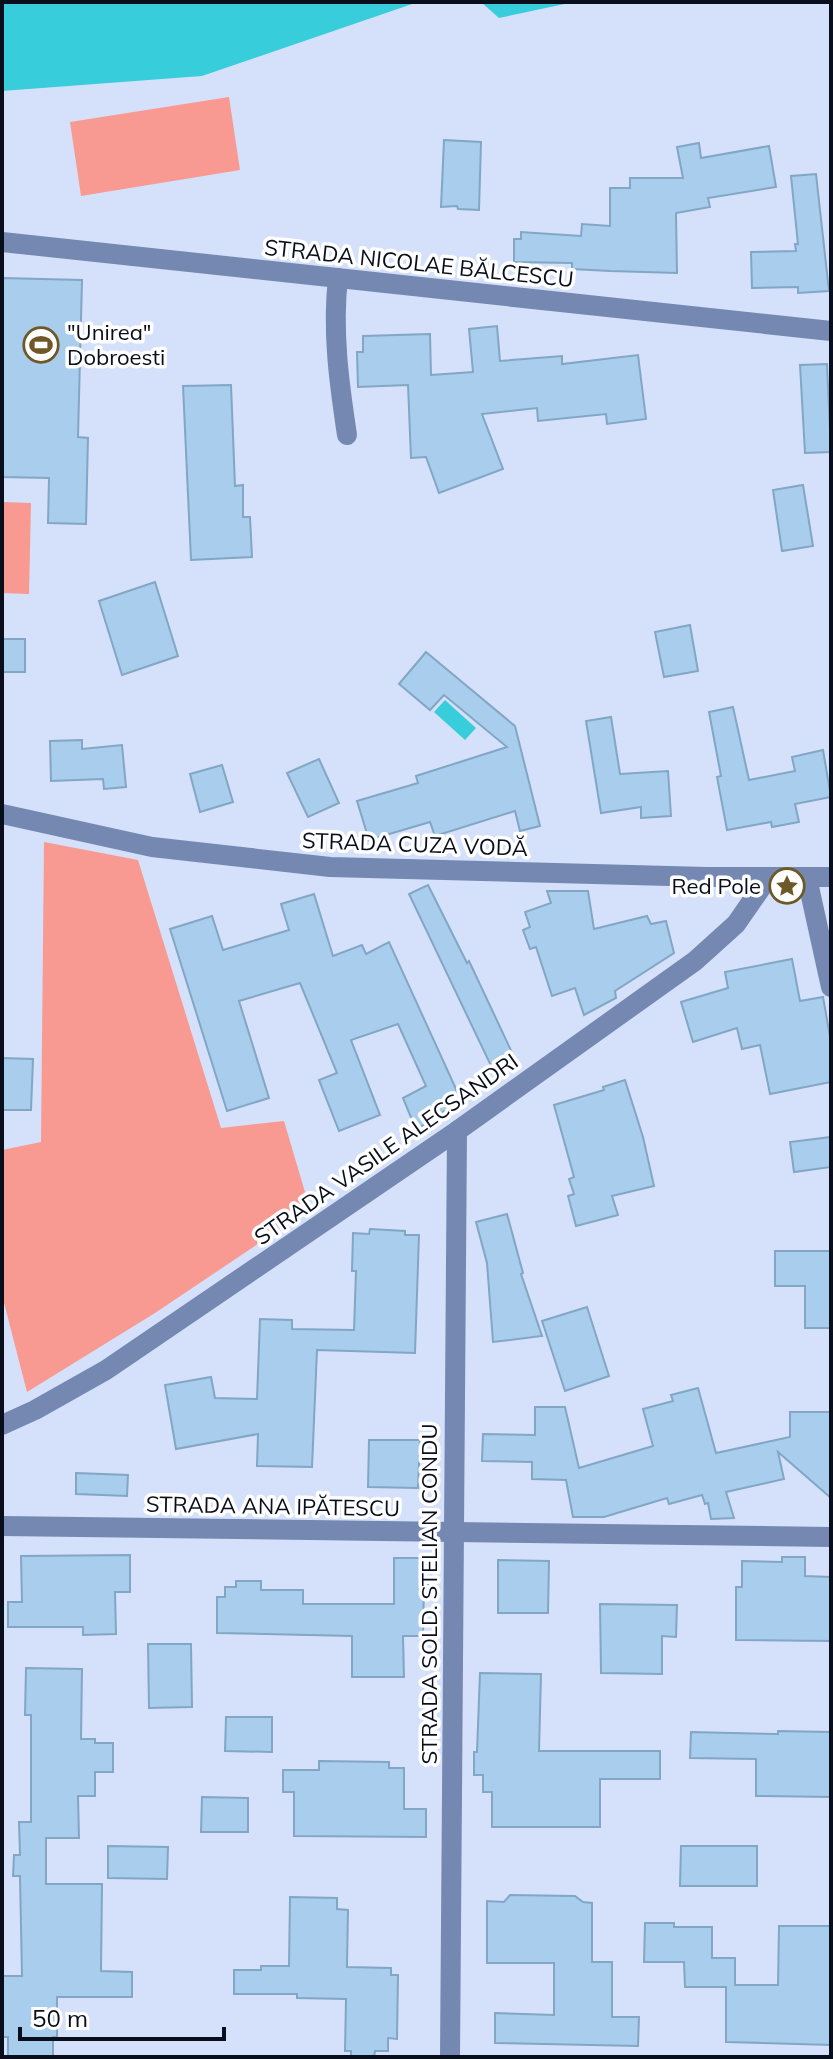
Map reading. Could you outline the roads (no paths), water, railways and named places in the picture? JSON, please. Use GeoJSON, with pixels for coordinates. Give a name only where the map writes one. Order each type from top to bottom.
{"type":"FeatureCollection","features":[{"type":"Feature","properties":{"kind":"street","name":"STRADA NICOLAE BĂLCESCU"},"geometry":{"type":"LineString","coordinates":[[2,242],[831,331]]}},
{"type":"Feature","properties":{"kind":"street"},"geometry":{"type":"LineString","coordinates":[[338,278],[336,365],[347,435]]}},
{"type":"Feature","properties":{"kind":"street","name":"STRADA CUZA VODĂ"},"geometry":{"type":"LineString","coordinates":[[2,814],[152,847],[330,867],[831,877]]}},
{"type":"Feature","properties":{"kind":"street","name":"STRADA VASILE ALECSANDRI"},"geometry":{"type":"LineString","coordinates":[[2,1425],[106,1370],[457,1131],[695,961],[736,924],[768,878]]}},
{"type":"Feature","properties":{"kind":"street"},"geometry":{"type":"LineString","coordinates":[[807,878],[831,987]]}},
{"type":"Feature","properties":{"kind":"street","name":"STRADA SOLD. STELIAN CONDU"},"geometry":{"type":"LineString","coordinates":[[450,2057],[457,1131]]}},
{"type":"Feature","properties":{"kind":"street","name":"STRADA ANA IPĂTESCU"},"geometry":{"type":"LineString","coordinates":[[2,1526],[831,1537]]}},
{"type":"Feature","properties":{"kind":"water"},"geometry":{"type":"Polygon","coordinates":[[[2,2],[418,2],[202,76],[2,91],[2,2]]]}},
{"type":"Feature","properties":{"kind":"water"},"geometry":{"type":"Polygon","coordinates":[[[481,2],[574,2],[499,18],[481,2]]]}},
{"type":"Feature","properties":{"kind":"water"},"geometry":{"type":"Polygon","coordinates":[[[445,700],[476,728],[465,740],[434,712],[445,700]]]}},
{"type":"Feature","properties":{"kind":"place","name":"\"Unirea\" Dobroesti"},"geometry":{"type":"Point","coordinates":[41,345]}},
{"type":"Feature","properties":{"kind":"place","name":"Red Pole"},"geometry":{"type":"Point","coordinates":[787,886]}}]}
